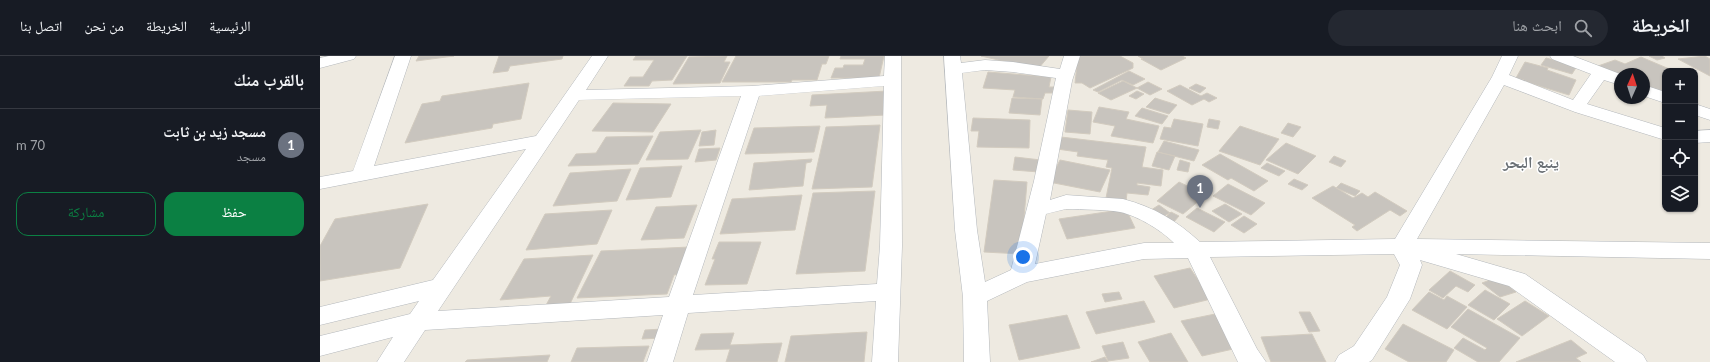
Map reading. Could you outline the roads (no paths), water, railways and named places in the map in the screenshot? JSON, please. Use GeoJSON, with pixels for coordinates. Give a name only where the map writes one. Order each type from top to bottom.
{"type":"FeatureCollection","features":[{"type":"Feature","properties":{"kind":"street"},"geometry":{"type":"LineString","coordinates":[[320,63],[348,56]]}},
{"type":"Feature","properties":{"kind":"street"},"geometry":{"type":"LineString","coordinates":[[361,175],[403,56]]}},
{"type":"Feature","properties":{"kind":"street"},"geometry":{"type":"LineString","coordinates":[[390,362],[600,56]]}},
{"type":"Feature","properties":{"kind":"street"},"geometry":{"type":"LineString","coordinates":[[885,362],[890,246],[893,56]]}},
{"type":"Feature","properties":{"kind":"street"},"geometry":{"type":"LineString","coordinates":[[1021,275],[1037,210],[1066,75],[1072,56]]}},
{"type":"Feature","properties":{"kind":"street"},"geometry":{"type":"LineString","coordinates":[[1402,246],[1510,56]]}},
{"type":"Feature","properties":{"kind":"street"},"geometry":{"type":"LineString","coordinates":[[1558,56],[1614,78]]}},
{"type":"Feature","properties":{"kind":"street"},"geometry":{"type":"LineString","coordinates":[[977,362],[975,297],[966,230],[952,62],[1013,67],[1066,75]]}},
{"type":"Feature","properties":{"kind":"street"},"geometry":{"type":"LineString","coordinates":[[1577,106],[1600,73]]}},
{"type":"Feature","properties":{"kind":"street"},"geometry":{"type":"LineString","coordinates":[[1500,76],[1537,93],[1662,133]]}},
{"type":"Feature","properties":{"kind":"street"},"geometry":{"type":"LineString","coordinates":[[573,95],[752,91],[892,80]]}},
{"type":"Feature","properties":{"kind":"street"},"geometry":{"type":"LineString","coordinates":[[660,362],[678,305],[752,91]]}},
{"type":"Feature","properties":{"kind":"street"},"geometry":{"type":"LineString","coordinates":[[1650,92],[1662,97]]}},
{"type":"Feature","properties":{"kind":"street"},"geometry":{"type":"LineString","coordinates":[[1698,111],[1710,115]]}},
{"type":"Feature","properties":{"kind":"street"},"geometry":{"type":"LineString","coordinates":[[1698,137],[1710,136]]}},
{"type":"Feature","properties":{"kind":"street"},"geometry":{"type":"LineString","coordinates":[[320,182],[542,140]]}},
{"type":"Feature","properties":{"kind":"street"},"geometry":{"type":"LineString","coordinates":[[1037,210],[1066,202],[1123,206],[1147,215],[1175,231],[1194,249],[1205,268],[1246,360]]}},
{"type":"Feature","properties":{"kind":"street"},"geometry":{"type":"LineString","coordinates":[[1362,359],[1398,299],[1411,265],[1402,246]]}},
{"type":"Feature","properties":{"kind":"street"},"geometry":{"type":"LineString","coordinates":[[1402,246],[1517,280],[1634,362]]}},
{"type":"Feature","properties":{"kind":"street"},"geometry":{"type":"LineString","coordinates":[[975,297],[1021,275],[1144,251],[1402,246],[1710,251]]}},
{"type":"Feature","properties":{"kind":"street"},"geometry":{"type":"LineString","coordinates":[[320,316],[441,287]]}},
{"type":"Feature","properties":{"kind":"street"},"geometry":{"type":"LineString","coordinates":[[320,346],[419,321],[888,292]]}},
{"type":"Feature","properties":{"kind":"place","name":"مسجد زيد بن ثابت"},"geometry":{"type":"Point","coordinates":[1200,208]}},
{"type":"Feature","properties":{"kind":"district","name":"ينبع البحر"},"geometry":{"type":"Point","coordinates":[1531,161]}}]}
